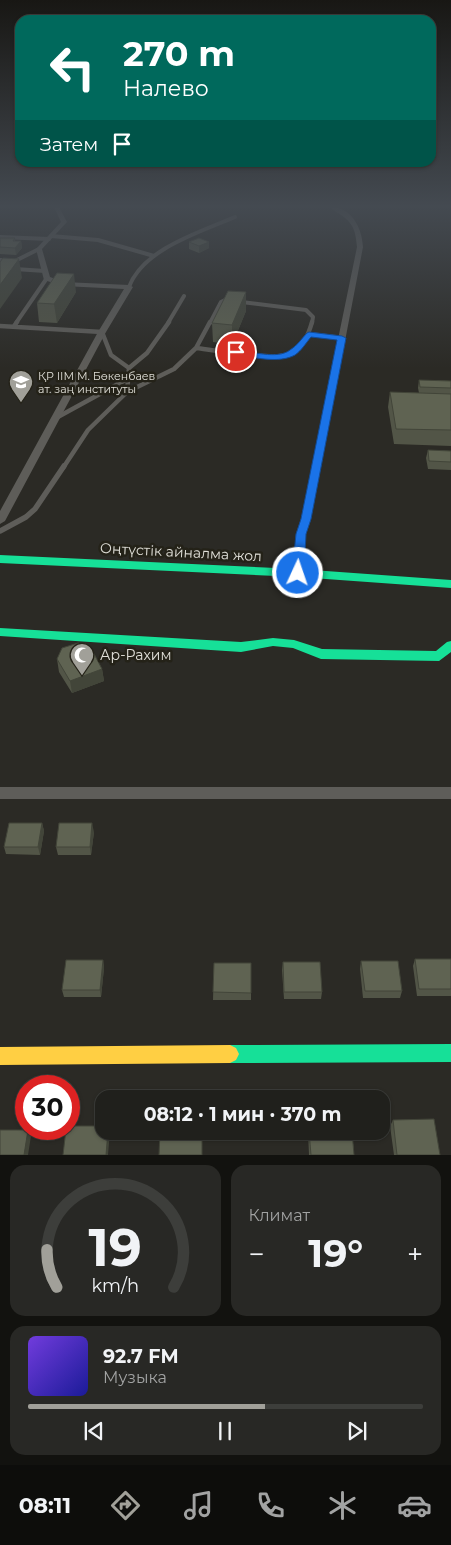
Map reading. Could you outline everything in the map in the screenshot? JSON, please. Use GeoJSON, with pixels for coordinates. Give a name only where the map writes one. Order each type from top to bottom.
{"type":"FeatureCollection","features":[{"type":"Feature","properties":{"kind":"main road","name":"Оңтүстік айналма жол"},"geometry":{"type":"LineString","coordinates":[[0,559],[298,573],[451,584]]}},
{"type":"Feature","properties":{"kind":"main road"},"geometry":{"type":"LineString","coordinates":[[0,632],[241,647],[273,642],[294,644],[321,654],[438,656],[451,645]]}},
{"type":"Feature","properties":{"kind":"main road"},"geometry":{"type":"LineString","coordinates":[[0,1056],[451,1053]]}},
{"type":"Feature","properties":{"kind":"street"},"geometry":{"type":"LineString","coordinates":[[0,521],[128,287],[63,284],[46,275],[42,261]]}},
{"type":"Feature","properties":{"kind":"street"},"geometry":{"type":"LineString","coordinates":[[298,573],[301,534],[306,519],[357,261]]}},
{"type":"Feature","properties":{"kind":"street"},"geometry":{"type":"LineString","coordinates":[[0,793],[451,793]]}},
{"type":"Feature","properties":{"kind":"lane"},"geometry":{"type":"LineString","coordinates":[[9,269],[14,261]]}},
{"type":"Feature","properties":{"kind":"lane"},"geometry":{"type":"LineString","coordinates":[[128,287],[129,278],[147,261]]}},
{"type":"Feature","properties":{"kind":"lane"},"geometry":{"type":"LineString","coordinates":[[0,268],[46,275],[14,326]]}},
{"type":"Feature","properties":{"kind":"lane"},"geometry":{"type":"LineString","coordinates":[[129,368],[144,358],[152,348],[184,296]]}},
{"type":"Feature","properties":{"kind":"lane"},"geometry":{"type":"LineString","coordinates":[[0,531],[26,517],[36,509],[88,430],[127,392],[172,369],[190,356],[221,302],[225,300],[306,310],[313,317],[309,334],[294,352],[275,357],[196,348]]}},
{"type":"Feature","properties":{"kind":"lane"},"geometry":{"type":"LineString","coordinates":[[0,326],[102,332],[111,355],[129,368]]}},
{"type":"Feature","properties":{"kind":"lane"},"geometry":{"type":"LineString","coordinates":[[309,334],[342,338]]}},
{"type":"Feature","properties":{"kind":"lane"},"geometry":{"type":"LineString","coordinates":[[127,392],[129,368]]}},
{"type":"Feature","properties":{"kind":"lane"},"geometry":{"type":"LineString","coordinates":[[55,418],[129,378]]}},
{"type":"Feature","properties":{"kind":"building"},"geometry":{"type":"Polygon","coordinates":[[[18,261],[0,285],[0,262],[18,261]]]}},
{"type":"Feature","properties":{"kind":"building"},"geometry":{"type":"Polygon","coordinates":[[[57,273],[74,274],[54,304],[37,303],[57,273]]]}},
{"type":"Feature","properties":{"kind":"building"},"geometry":{"type":"Polygon","coordinates":[[[228,291],[246,292],[232,325],[212,323],[228,291]]]}},
{"type":"Feature","properties":{"kind":"building"},"geometry":{"type":"Polygon","coordinates":[[[419,380],[451,381],[451,388],[420,387],[419,380]]]}},
{"type":"Feature","properties":{"kind":"building"},"geometry":{"type":"Polygon","coordinates":[[[390,392],[451,394],[451,430],[396,429],[390,392]]]}},
{"type":"Feature","properties":{"kind":"building"},"geometry":{"type":"Polygon","coordinates":[[[428,450],[451,451],[451,462],[429,461],[428,450]]]}},
{"type":"Feature","properties":{"kind":"building"},"geometry":{"type":"Polygon","coordinates":[[[78,643],[91,648],[102,669],[70,681],[57,659],[62,648],[78,643]]]}},
{"type":"Feature","properties":{"kind":"building"},"geometry":{"type":"Polygon","coordinates":[[[9,823],[42,823],[38,847],[4,847],[9,823]]]}},
{"type":"Feature","properties":{"kind":"building"},"geometry":{"type":"Polygon","coordinates":[[[59,823],[92,823],[90,847],[56,847],[59,823]]]}},
{"type":"Feature","properties":{"kind":"building"},"geometry":{"type":"Polygon","coordinates":[[[415,959],[451,959],[451,989],[419,989],[415,959]]]}},
{"type":"Feature","properties":{"kind":"building"},"geometry":{"type":"Polygon","coordinates":[[[66,960],[103,960],[100,990],[62,990],[66,960]]]}},
{"type":"Feature","properties":{"kind":"building"},"geometry":{"type":"Polygon","coordinates":[[[361,961],[398,961],[402,991],[365,991],[361,961]]]}},
{"type":"Feature","properties":{"kind":"building"},"geometry":{"type":"Polygon","coordinates":[[[283,962],[320,962],[322,992],[284,992],[283,962]]]}},
{"type":"Feature","properties":{"kind":"building"},"geometry":{"type":"Polygon","coordinates":[[[214,963],[251,963],[251,993],[213,992],[214,963]]]}},
{"type":"Feature","properties":{"kind":"building"},"geometry":{"type":"Polygon","coordinates":[[[434,1119],[440,1155],[397,1155],[393,1120],[434,1119]]]}},
{"type":"Feature","properties":{"kind":"building"},"geometry":{"type":"Polygon","coordinates":[[[80,1126],[95,1126],[95,1140],[107,1140],[106,1155],[63,1155],[65,1140],[80,1140],[80,1126]]]}},
{"type":"Feature","properties":{"kind":"building"},"geometry":{"type":"Polygon","coordinates":[[[0,1130],[15,1130],[15,1140],[26,1140],[24,1155],[0,1155],[0,1130]]]}},
{"type":"Feature","properties":{"kind":"building"},"geometry":{"type":"Polygon","coordinates":[[[160,1140],[202,1140],[202,1155],[159,1155],[160,1140]]]}},
{"type":"Feature","properties":{"kind":"building"},"geometry":{"type":"Polygon","coordinates":[[[310,1140],[353,1140],[354,1155],[311,1155],[310,1140]]]}},
{"type":"Feature","properties":{"kind":"traffic: fast"},"geometry":{"type":"LineString","coordinates":[[0,559],[298,573],[451,584]]}},
{"type":"Feature","properties":{"kind":"traffic: fast"},"geometry":{"type":"LineString","coordinates":[[0,632],[241,647],[273,642],[294,644],[321,654],[439,656],[451,645]]}},
{"type":"Feature","properties":{"kind":"traffic: fast"},"geometry":{"type":"LineString","coordinates":[[230,1054],[451,1053]]}},
{"type":"Feature","properties":{"kind":"traffic: slow"},"geometry":{"type":"LineString","coordinates":[[0,1056],[230,1054]]}},
{"type":"Feature","properties":{"kind":"place","name":"ҚР ІІМ М. Бөкенбаев ат. заң институты"},"geometry":{"type":"Point","coordinates":[21,403]}},
{"type":"Feature","properties":{"kind":"place","name":"Ар-Рахим"},"geometry":{"type":"Point","coordinates":[82,676]}},
{"type":"Feature","properties":{"kind":"route"},"geometry":{"type":"LineString","coordinates":[[236,352],[275,357],[294,352],[309,334],[342,338],[306,519],[301,534],[298,573]]}}]}
